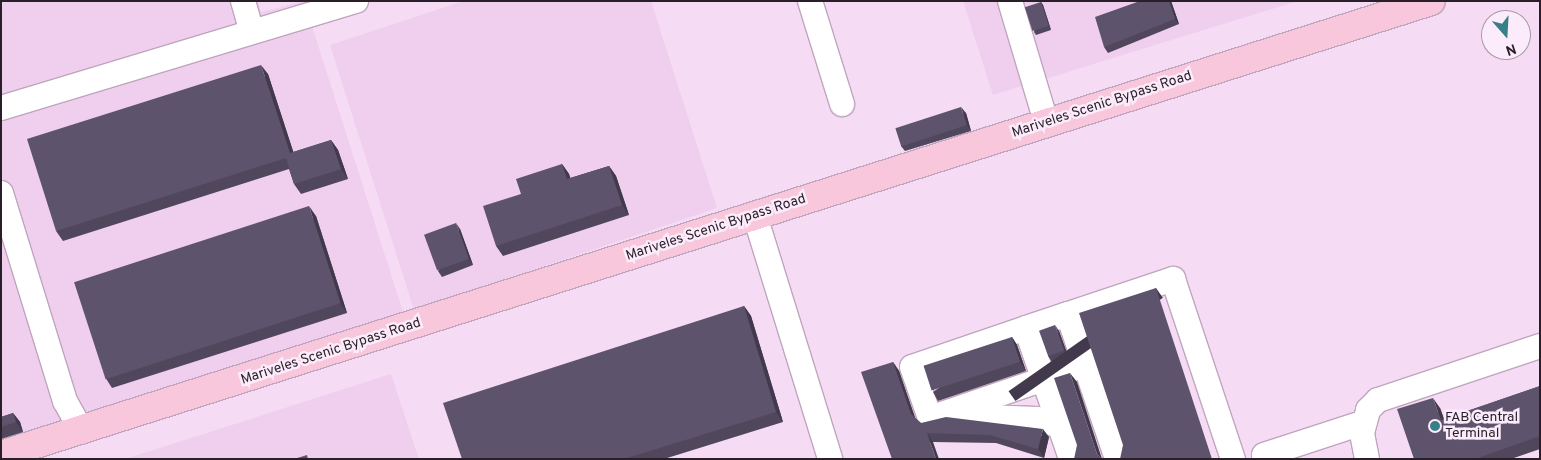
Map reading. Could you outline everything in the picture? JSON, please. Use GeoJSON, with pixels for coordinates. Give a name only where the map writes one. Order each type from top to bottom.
{"type":"FeatureCollection","features":[{"type":"Feature","properties":{"kind":"main road","name":"Mariveles Scenic Bypass Road"},"geometry":{"type":"LineString","coordinates":[[2,455],[82,432],[1046,122],[1431,1]]}},
{"type":"Feature","properties":{"kind":"main road"},"geometry":{"type":"LineString","coordinates":[[2,455],[3,459]]}},
{"type":"Feature","properties":{"kind":"lane"},"geometry":{"type":"LineString","coordinates":[[243,1],[252,32]]}},
{"type":"Feature","properties":{"kind":"lane"},"geometry":{"type":"LineString","coordinates":[[1,108],[356,1]]}},
{"type":"Feature","properties":{"kind":"lane"},"geometry":{"type":"LineString","coordinates":[[810,1],[842,104]]}},
{"type":"Feature","properties":{"kind":"lane"},"geometry":{"type":"LineString","coordinates":[[1010,1],[1046,122]]}},
{"type":"Feature","properties":{"kind":"lane"},"geometry":{"type":"LineString","coordinates":[[1,193],[65,401],[82,432]]}},
{"type":"Feature","properties":{"kind":"lane"},"geometry":{"type":"LineString","coordinates":[[755,216],[830,459]]}},
{"type":"Feature","properties":{"kind":"lane"},"geometry":{"type":"LineString","coordinates":[[930,418],[912,367],[1173,279],[1226,457]]}},
{"type":"Feature","properties":{"kind":"lane"},"geometry":{"type":"LineString","coordinates":[[1068,314],[1117,459]]}},
{"type":"Feature","properties":{"kind":"lane"},"geometry":{"type":"LineString","coordinates":[[1026,328],[1071,459]]}},
{"type":"Feature","properties":{"kind":"lane"},"geometry":{"type":"LineString","coordinates":[[1367,459],[1365,422],[1368,410],[1397,392],[1540,346]]}},
{"type":"Feature","properties":{"kind":"lane"},"geometry":{"type":"LineString","coordinates":[[930,418],[1085,365]]}},
{"type":"Feature","properties":{"kind":"lane"},"geometry":{"type":"LineString","coordinates":[[930,418],[991,414],[1060,426]]}},
{"type":"Feature","properties":{"kind":"lane"},"geometry":{"type":"LineString","coordinates":[[1266,459],[1264,455],[1365,422]]}},
{"type":"Feature","properties":{"kind":"shaded area"},"geometry":{"type":"Polygon","coordinates":[[[1,1],[258,1],[261,12],[304,1],[404,315],[1,440],[1,1]]]}},
{"type":"Feature","properties":{"kind":"shaded area"},"geometry":{"type":"Polygon","coordinates":[[[463,1],[651,1],[717,208],[414,310],[330,45],[463,1]]]}},
{"type":"Feature","properties":{"kind":"shaded area"},"geometry":{"type":"Polygon","coordinates":[[[963,1],[1298,1],[993,95],[963,1]]]}},
{"type":"Feature","properties":{"kind":"shaded area"},"geometry":{"type":"Polygon","coordinates":[[[391,374],[419,459],[125,459],[391,374]]]}},
{"type":"Feature","properties":{"kind":"building"},"geometry":{"type":"Polygon","coordinates":[[[1140,1],[1169,1],[1175,19],[1104,47],[1095,17],[1140,1]]]}},
{"type":"Feature","properties":{"kind":"building"},"geometry":{"type":"Polygon","coordinates":[[[1041,2],[1049,26],[1033,31],[1025,7],[1041,2]]]}},
{"type":"Feature","properties":{"kind":"building"},"geometry":{"type":"Polygon","coordinates":[[[261,65],[290,153],[331,140],[341,169],[294,184],[286,158],[56,231],[27,139],[261,65]]]}},
{"type":"Feature","properties":{"kind":"building"},"geometry":{"type":"Polygon","coordinates":[[[961,107],[967,125],[901,146],[895,128],[961,107]]]}},
{"type":"Feature","properties":{"kind":"building"},"geometry":{"type":"Polygon","coordinates":[[[562,164],[567,179],[609,166],[622,205],[496,246],[483,206],[521,194],[516,179],[562,164]]]}},
{"type":"Feature","properties":{"kind":"building"},"geometry":{"type":"Polygon","coordinates":[[[309,206],[341,303],[106,379],[74,282],[309,206]]]}},
{"type":"Feature","properties":{"kind":"building"},"geometry":{"type":"Polygon","coordinates":[[[456,223],[469,259],[437,270],[424,235],[456,223]]]}},
{"type":"Feature","properties":{"kind":"building"},"geometry":{"type":"Polygon","coordinates":[[[1156,288],[1212,459],[1120,459],[1123,445],[1079,313],[1156,288]]]}},
{"type":"Feature","properties":{"kind":"building"},"geometry":{"type":"Polygon","coordinates":[[[744,306],[776,412],[624,459],[462,459],[443,403],[744,306]]]}},
{"type":"Feature","properties":{"kind":"building"},"geometry":{"type":"Polygon","coordinates":[[[1055,325],[1064,350],[1048,356],[1039,331],[1055,325]]]}},
{"type":"Feature","properties":{"kind":"building"},"geometry":{"type":"Polygon","coordinates":[[[1012,337],[1020,362],[932,390],[924,366],[1012,337]]]}},
{"type":"Feature","properties":{"kind":"building"},"geometry":{"type":"Polygon","coordinates":[[[893,362],[911,414],[921,423],[946,417],[1043,429],[1038,449],[990,435],[927,433],[936,459],[892,459],[861,372],[893,362]]]}},
{"type":"Feature","properties":{"kind":"building"},"geometry":{"type":"Polygon","coordinates":[[[1070,373],[1097,454],[1103,459],[1074,459],[1077,445],[1054,378],[1070,373]]]}},
{"type":"Feature","properties":{"kind":"building"},"geometry":{"type":"Polygon","coordinates":[[[1540,386],[1540,436],[1475,459],[1414,459],[1397,409],[1433,398],[1441,420],[1540,386]]]}},
{"type":"Feature","properties":{"kind":"building"},"geometry":{"type":"Polygon","coordinates":[[[13,413],[16,422],[1,427],[1,417],[13,413]]]}},
{"type":"Feature","properties":{"kind":"building"},"geometry":{"type":"Polygon","coordinates":[[[307,455],[308,459],[294,459],[307,455]]]}},
{"type":"Feature","properties":{"kind":"place","name":"FAB Central Terminal"},"geometry":{"type":"Point","coordinates":[1435,426]}}]}
